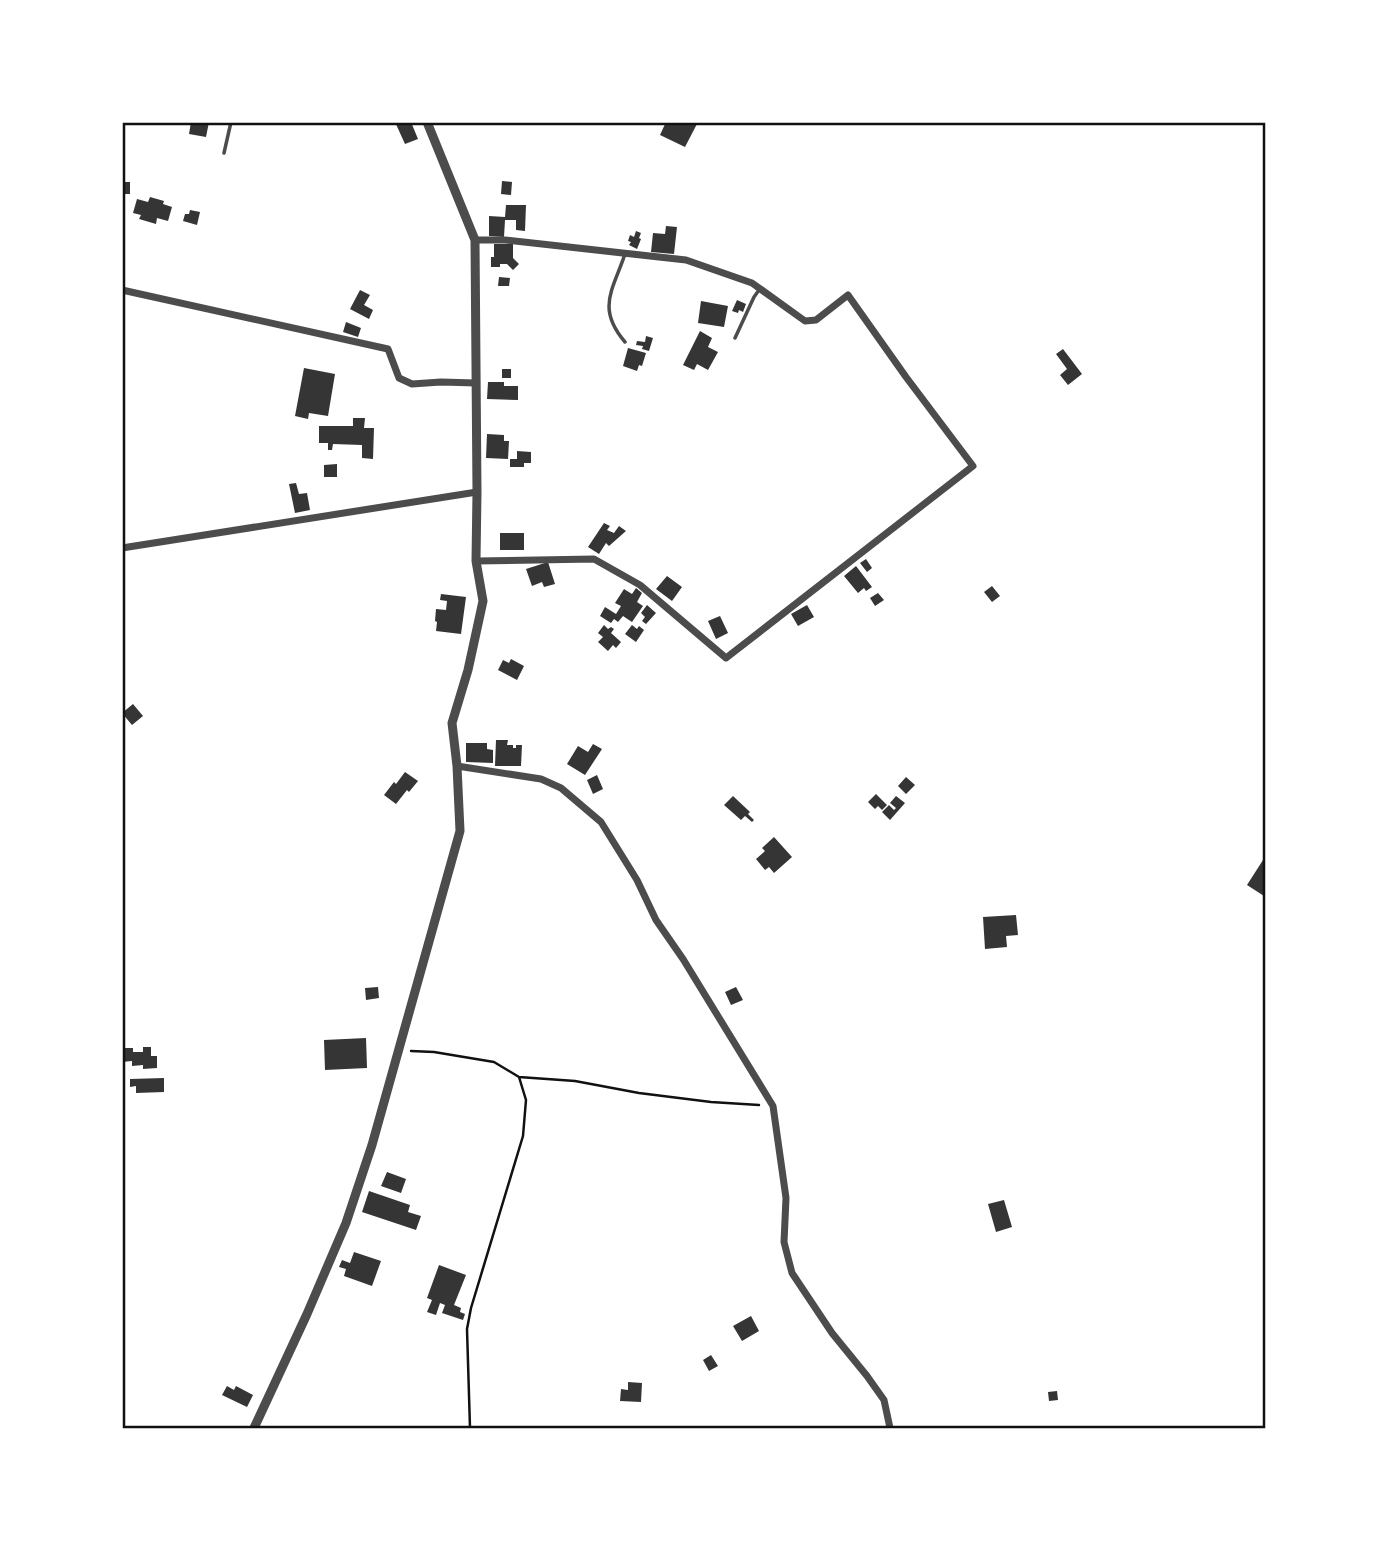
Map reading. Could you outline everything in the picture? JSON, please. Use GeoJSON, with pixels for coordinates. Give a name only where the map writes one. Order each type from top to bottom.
{"type":"FeatureCollection","features":[{"type":"Feature","properties":{"kind":"street"},"geometry":{"type":"LineString","coordinates":[[254,1429],[346,1223],[372,1145],[460,831],[452,723],[468,670],[483,601],[475,561],[475,240],[427,122]]}},
{"type":"Feature","properties":{"kind":"street"},"geometry":{"type":"LineString","coordinates":[[475,240],[505,240],[686,260],[752,283],[805,321],[816,320],[848,295],[973,466],[726,658],[640,585],[594,559],[475,561]]}},
{"type":"Feature","properties":{"kind":"street"},"geometry":{"type":"LineString","coordinates":[[122,289],[388,349],[399,378],[412,384],[476,383]]}},
{"type":"Feature","properties":{"kind":"street"},"geometry":{"type":"LineString","coordinates":[[122,548],[477,492]]}},
{"type":"Feature","properties":{"kind":"street"},"geometry":{"type":"LineString","coordinates":[[457,766],[541,779],[561,788],[601,822],[637,880],[656,920],[773,1106],[786,1198],[784,1242],[792,1273],[832,1333],[884,1400],[890,1429]]}},
{"type":"Feature","properties":{"kind":"lane"},"geometry":{"type":"LineString","coordinates":[[224,153],[231,122]]}},
{"type":"Feature","properties":{"kind":"lane"},"geometry":{"type":"LineString","coordinates":[[625,253],[608,308],[616,331],[625,341]]}},
{"type":"Feature","properties":{"kind":"lane"},"geometry":{"type":"LineString","coordinates":[[735,338],[760,289]]}},
{"type":"Feature","properties":{"kind":"path"},"geometry":{"type":"LineString","coordinates":[[398,1050],[434,1052],[494,1062],[519,1077],[575,1081],[711,1102],[773,1106]]}},
{"type":"Feature","properties":{"kind":"path"},"geometry":{"type":"LineString","coordinates":[[470,1429],[467,1329],[523,1136],[526,1100],[519,1077]]}},
{"type":"Feature","properties":{"kind":"building"},"geometry":{"type":"Polygon","coordinates":[[[191,122],[209,122],[206,137],[189,134],[191,122]]]}},
{"type":"Feature","properties":{"kind":"building"},"geometry":{"type":"Polygon","coordinates":[[[395,122],[411,122],[418,139],[405,144],[395,122]]]}},
{"type":"Feature","properties":{"kind":"building"},"geometry":{"type":"Polygon","coordinates":[[[666,122],[698,122],[685,147],[660,135],[666,122]]]}},
{"type":"Feature","properties":{"kind":"building"},"geometry":{"type":"Polygon","coordinates":[[[502,181],[512,182],[511,195],[501,194],[502,181]]]}},
{"type":"Feature","properties":{"kind":"building"},"geometry":{"type":"Polygon","coordinates":[[[122,182],[130,182],[130,194],[122,194],[122,182]]]}},
{"type":"Feature","properties":{"kind":"building"},"geometry":{"type":"Polygon","coordinates":[[[150,197],[164,201],[163,204],[172,207],[168,221],[157,218],[156,224],[139,219],[141,215],[133,213],[137,199],[148,202],[150,197]]]}},
{"type":"Feature","properties":{"kind":"building"},"geometry":{"type":"Polygon","coordinates":[[[506,205],[526,205],[525,231],[516,230],[516,220],[505,220],[504,237],[489,236],[489,216],[505,217],[506,205]]]}},
{"type":"Feature","properties":{"kind":"building"},"geometry":{"type":"Polygon","coordinates":[[[190,210],[200,212],[197,225],[183,221],[190,210]]]}},
{"type":"Feature","properties":{"kind":"building"},"geometry":{"type":"Polygon","coordinates":[[[666,226],[677,227],[674,254],[651,252],[653,233],[665,234],[666,226]]]}},
{"type":"Feature","properties":{"kind":"building"},"geometry":{"type":"Polygon","coordinates":[[[636,231],[641,233],[637,249],[629,245],[631,242],[628,241],[630,235],[634,237],[636,231]]]}},
{"type":"Feature","properties":{"kind":"building"},"geometry":{"type":"Polygon","coordinates":[[[494,244],[513,244],[513,258],[519,264],[513,270],[507,264],[491,267],[494,244]]]}},
{"type":"Feature","properties":{"kind":"building"},"geometry":{"type":"Polygon","coordinates":[[[499,277],[510,278],[509,286],[498,286],[499,277]]]}},
{"type":"Feature","properties":{"kind":"building"},"geometry":{"type":"Polygon","coordinates":[[[360,290],[370,295],[364,305],[373,310],[369,319],[350,309],[360,290]]]}},
{"type":"Feature","properties":{"kind":"building"},"geometry":{"type":"Polygon","coordinates":[[[737,300],[746,304],[743,312],[732,311],[737,300]]]}},
{"type":"Feature","properties":{"kind":"building"},"geometry":{"type":"Polygon","coordinates":[[[701,301],[728,306],[724,327],[698,323],[701,301]]]}},
{"type":"Feature","properties":{"kind":"building"},"geometry":{"type":"Polygon","coordinates":[[[346,322],[361,328],[358,337],[343,332],[346,322]]]}},
{"type":"Feature","properties":{"kind":"building"},"geometry":{"type":"Polygon","coordinates":[[[700,331],[712,338],[708,347],[718,352],[708,370],[697,364],[694,370],[683,365],[700,331]]]}},
{"type":"Feature","properties":{"kind":"building"},"geometry":{"type":"Polygon","coordinates":[[[646,336],[653,338],[649,351],[636,345],[637,341],[645,342],[646,336]]]}},
{"type":"Feature","properties":{"kind":"building"},"geometry":{"type":"Polygon","coordinates":[[[628,348],[646,353],[642,366],[639,365],[637,371],[623,366],[628,348]]]}},
{"type":"Feature","properties":{"kind":"building"},"geometry":{"type":"Polygon","coordinates":[[[1063,349],[1082,374],[1068,385],[1060,375],[1067,369],[1056,354],[1063,349]]]}},
{"type":"Feature","properties":{"kind":"building"},"geometry":{"type":"Polygon","coordinates":[[[304,368],[335,374],[328,416],[309,413],[308,419],[295,416],[304,368]]]}},
{"type":"Feature","properties":{"kind":"building"},"geometry":{"type":"Polygon","coordinates":[[[502,369],[511,369],[511,378],[502,378],[502,369]]]}},
{"type":"Feature","properties":{"kind":"building"},"geometry":{"type":"Polygon","coordinates":[[[488,382],[504,382],[504,386],[518,386],[518,400],[487,399],[488,382]]]}},
{"type":"Feature","properties":{"kind":"building"},"geometry":{"type":"Polygon","coordinates":[[[353,418],[365,418],[364,428],[374,428],[373,459],[362,458],[362,445],[333,444],[332,450],[328,450],[328,443],[319,443],[319,426],[353,426],[353,418]]]}},
{"type":"Feature","properties":{"kind":"building"},"geometry":{"type":"Polygon","coordinates":[[[487,434],[504,435],[504,441],[509,441],[508,459],[486,458],[487,434]]]}},
{"type":"Feature","properties":{"kind":"building"},"geometry":{"type":"Polygon","coordinates":[[[517,451],[531,452],[531,463],[524,463],[524,467],[510,467],[510,459],[517,459],[517,451]]]}},
{"type":"Feature","properties":{"kind":"building"},"geometry":{"type":"Polygon","coordinates":[[[337,464],[337,477],[324,477],[324,465],[337,464]]]}},
{"type":"Feature","properties":{"kind":"building"},"geometry":{"type":"Polygon","coordinates":[[[296,483],[299,494],[307,493],[310,510],[295,513],[289,484],[296,483]]]}},
{"type":"Feature","properties":{"kind":"building"},"geometry":{"type":"Polygon","coordinates":[[[604,523],[610,526],[607,530],[614,533],[619,526],[626,531],[609,546],[606,543],[599,554],[588,547],[604,523]]]}},
{"type":"Feature","properties":{"kind":"building"},"geometry":{"type":"Polygon","coordinates":[[[500,533],[524,533],[524,550],[500,550],[500,533]]]}},
{"type":"Feature","properties":{"kind":"building"},"geometry":{"type":"Polygon","coordinates":[[[866,559],[872,568],[867,572],[860,563],[866,559]]]}},
{"type":"Feature","properties":{"kind":"building"},"geometry":{"type":"Polygon","coordinates":[[[548,562],[555,584],[544,587],[542,582],[532,586],[526,569],[548,562]]]}},
{"type":"Feature","properties":{"kind":"building"},"geometry":{"type":"Polygon","coordinates":[[[856,566],[872,587],[866,591],[864,588],[858,593],[844,576],[856,566]]]}},
{"type":"Feature","properties":{"kind":"building"},"geometry":{"type":"Polygon","coordinates":[[[667,576],[682,587],[672,601],[656,589],[667,576]]]}},
{"type":"Feature","properties":{"kind":"building"},"geometry":{"type":"Polygon","coordinates":[[[992,586],[1000,596],[992,602],[984,592],[992,586]]]}},
{"type":"Feature","properties":{"kind":"building"},"geometry":{"type":"Polygon","coordinates":[[[636,588],[642,593],[637,602],[643,606],[632,622],[623,616],[618,622],[614,619],[611,623],[600,616],[605,607],[616,614],[621,606],[615,603],[624,589],[632,594],[636,588]]]}},
{"type":"Feature","properties":{"kind":"building"},"geometry":{"type":"Polygon","coordinates":[[[878,593],[884,600],[875,606],[870,598],[878,593]]]}},
{"type":"Feature","properties":{"kind":"building"},"geometry":{"type":"Polygon","coordinates":[[[441,594],[466,597],[461,634],[436,631],[436,609],[446,610],[447,601],[440,600],[441,594]]]}},
{"type":"Feature","properties":{"kind":"building"},"geometry":{"type":"Polygon","coordinates":[[[647,605],[656,613],[646,624],[642,621],[645,617],[641,613],[647,605]]]}},
{"type":"Feature","properties":{"kind":"building"},"geometry":{"type":"Polygon","coordinates":[[[807,605],[814,617],[798,626],[791,614],[807,605]]]}},
{"type":"Feature","properties":{"kind":"building"},"geometry":{"type":"Polygon","coordinates":[[[720,616],[728,633],[716,639],[708,621],[720,616]]]}},
{"type":"Feature","properties":{"kind":"building"},"geometry":{"type":"Polygon","coordinates":[[[604,625],[608,629],[614,629],[611,633],[621,642],[608,651],[598,642],[603,637],[598,633],[604,625]]]}},
{"type":"Feature","properties":{"kind":"building"},"geometry":{"type":"Polygon","coordinates":[[[632,625],[644,630],[636,642],[625,634],[632,625]]]}},
{"type":"Feature","properties":{"kind":"building"},"geometry":{"type":"Polygon","coordinates":[[[511,659],[524,666],[517,680],[498,670],[503,660],[509,663],[511,659]]]}},
{"type":"Feature","properties":{"kind":"building"},"geometry":{"type":"Polygon","coordinates":[[[133,704],[143,716],[132,725],[122,713],[133,704]]]}},
{"type":"Feature","properties":{"kind":"building"},"geometry":{"type":"Polygon","coordinates":[[[496,740],[508,740],[507,745],[513,745],[513,748],[522,745],[521,766],[495,766],[496,740]]]}},
{"type":"Feature","properties":{"kind":"building"},"geometry":{"type":"Polygon","coordinates":[[[466,743],[487,743],[487,749],[493,750],[493,763],[466,762],[466,743]]]}},
{"type":"Feature","properties":{"kind":"building"},"geometry":{"type":"Polygon","coordinates":[[[593,744],[602,749],[585,775],[567,764],[578,746],[588,752],[593,744]]]}},
{"type":"Feature","properties":{"kind":"building"},"geometry":{"type":"Polygon","coordinates":[[[405,772],[418,781],[396,804],[384,795],[405,772]]]}},
{"type":"Feature","properties":{"kind":"building"},"geometry":{"type":"Polygon","coordinates":[[[597,775],[603,789],[593,794],[587,780],[597,775]]]}},
{"type":"Feature","properties":{"kind":"building"},"geometry":{"type":"Polygon","coordinates":[[[906,777],[915,785],[906,794],[898,786],[906,777]]]}},
{"type":"Feature","properties":{"kind":"building"},"geometry":{"type":"Polygon","coordinates":[[[876,794],[887,805],[882,810],[878,806],[875,809],[868,802],[876,794]]]}},
{"type":"Feature","properties":{"kind":"building"},"geometry":{"type":"Polygon","coordinates":[[[733,796],[750,812],[748,814],[754,820],[752,822],[745,816],[741,820],[724,805],[733,796]]]}},
{"type":"Feature","properties":{"kind":"building"},"geometry":{"type":"Polygon","coordinates":[[[896,796],[905,803],[890,820],[882,812],[889,805],[894,810],[896,808],[890,803],[896,796]]]}},
{"type":"Feature","properties":{"kind":"building"},"geometry":{"type":"Polygon","coordinates":[[[774,837],[792,857],[774,873],[769,867],[765,870],[756,859],[765,851],[762,848],[774,837]]]}},
{"type":"Feature","properties":{"kind":"building"},"geometry":{"type":"Polygon","coordinates":[[[1263,860],[1266,861],[1264,896],[1247,885],[1263,860]]]}},
{"type":"Feature","properties":{"kind":"building"},"geometry":{"type":"Polygon","coordinates":[[[1016,915],[1018,935],[1006,936],[1007,947],[985,949],[983,917],[1016,915]]]}},
{"type":"Feature","properties":{"kind":"building"},"geometry":{"type":"Polygon","coordinates":[[[378,987],[379,998],[366,1000],[365,988],[378,987]]]}},
{"type":"Feature","properties":{"kind":"building"},"geometry":{"type":"Polygon","coordinates":[[[736,987],[743,1000],[731,1005],[725,992],[736,987]]]}},
{"type":"Feature","properties":{"kind":"building"},"geometry":{"type":"Polygon","coordinates":[[[366,1038],[367,1068],[325,1070],[324,1040],[366,1038]]]}},
{"type":"Feature","properties":{"kind":"building"},"geometry":{"type":"Polygon","coordinates":[[[143,1047],[151,1047],[151,1056],[157,1056],[157,1068],[143,1069],[143,1065],[132,1066],[132,1061],[122,1062],[122,1048],[143,1052],[143,1047]]]}},
{"type":"Feature","properties":{"kind":"building"},"geometry":{"type":"Polygon","coordinates":[[[164,1078],[164,1092],[136,1093],[136,1086],[130,1087],[130,1079],[164,1078]]]}},
{"type":"Feature","properties":{"kind":"building"},"geometry":{"type":"Polygon","coordinates":[[[387,1172],[406,1179],[401,1193],[381,1186],[387,1172]]]}},
{"type":"Feature","properties":{"kind":"building"},"geometry":{"type":"Polygon","coordinates":[[[369,1191],[410,1205],[408,1212],[421,1216],[416,1230],[362,1212],[369,1191]]]}},
{"type":"Feature","properties":{"kind":"building"},"geometry":{"type":"Polygon","coordinates":[[[1004,1200],[1012,1227],[996,1232],[988,1204],[1004,1200]]]}},
{"type":"Feature","properties":{"kind":"building"},"geometry":{"type":"Polygon","coordinates":[[[354,1252],[381,1261],[372,1286],[344,1276],[346,1269],[339,1267],[342,1260],[350,1263],[354,1252]]]}},
{"type":"Feature","properties":{"kind":"building"},"geometry":{"type":"Polygon","coordinates":[[[439,1265],[466,1275],[454,1305],[461,1308],[460,1312],[465,1314],[463,1320],[442,1313],[445,1305],[440,1303],[436,1315],[427,1312],[432,1300],[427,1298],[439,1265]]]}},
{"type":"Feature","properties":{"kind":"building"},"geometry":{"type":"Polygon","coordinates":[[[751,1316],[759,1331],[742,1341],[733,1326],[751,1316]]]}},
{"type":"Feature","properties":{"kind":"building"},"geometry":{"type":"Polygon","coordinates":[[[711,1355],[718,1366],[709,1371],[703,1360],[711,1355]]]}},
{"type":"Feature","properties":{"kind":"building"},"geometry":{"type":"Polygon","coordinates":[[[628,1382],[642,1383],[641,1402],[620,1401],[621,1389],[628,1390],[628,1382]]]}},
{"type":"Feature","properties":{"kind":"building"},"geometry":{"type":"Polygon","coordinates":[[[227,1386],[234,1390],[236,1386],[253,1395],[247,1407],[222,1395],[227,1386]]]}},
{"type":"Feature","properties":{"kind":"building"},"geometry":{"type":"Polygon","coordinates":[[[1057,1391],[1058,1400],[1049,1401],[1048,1392],[1057,1391]]]}}]}
